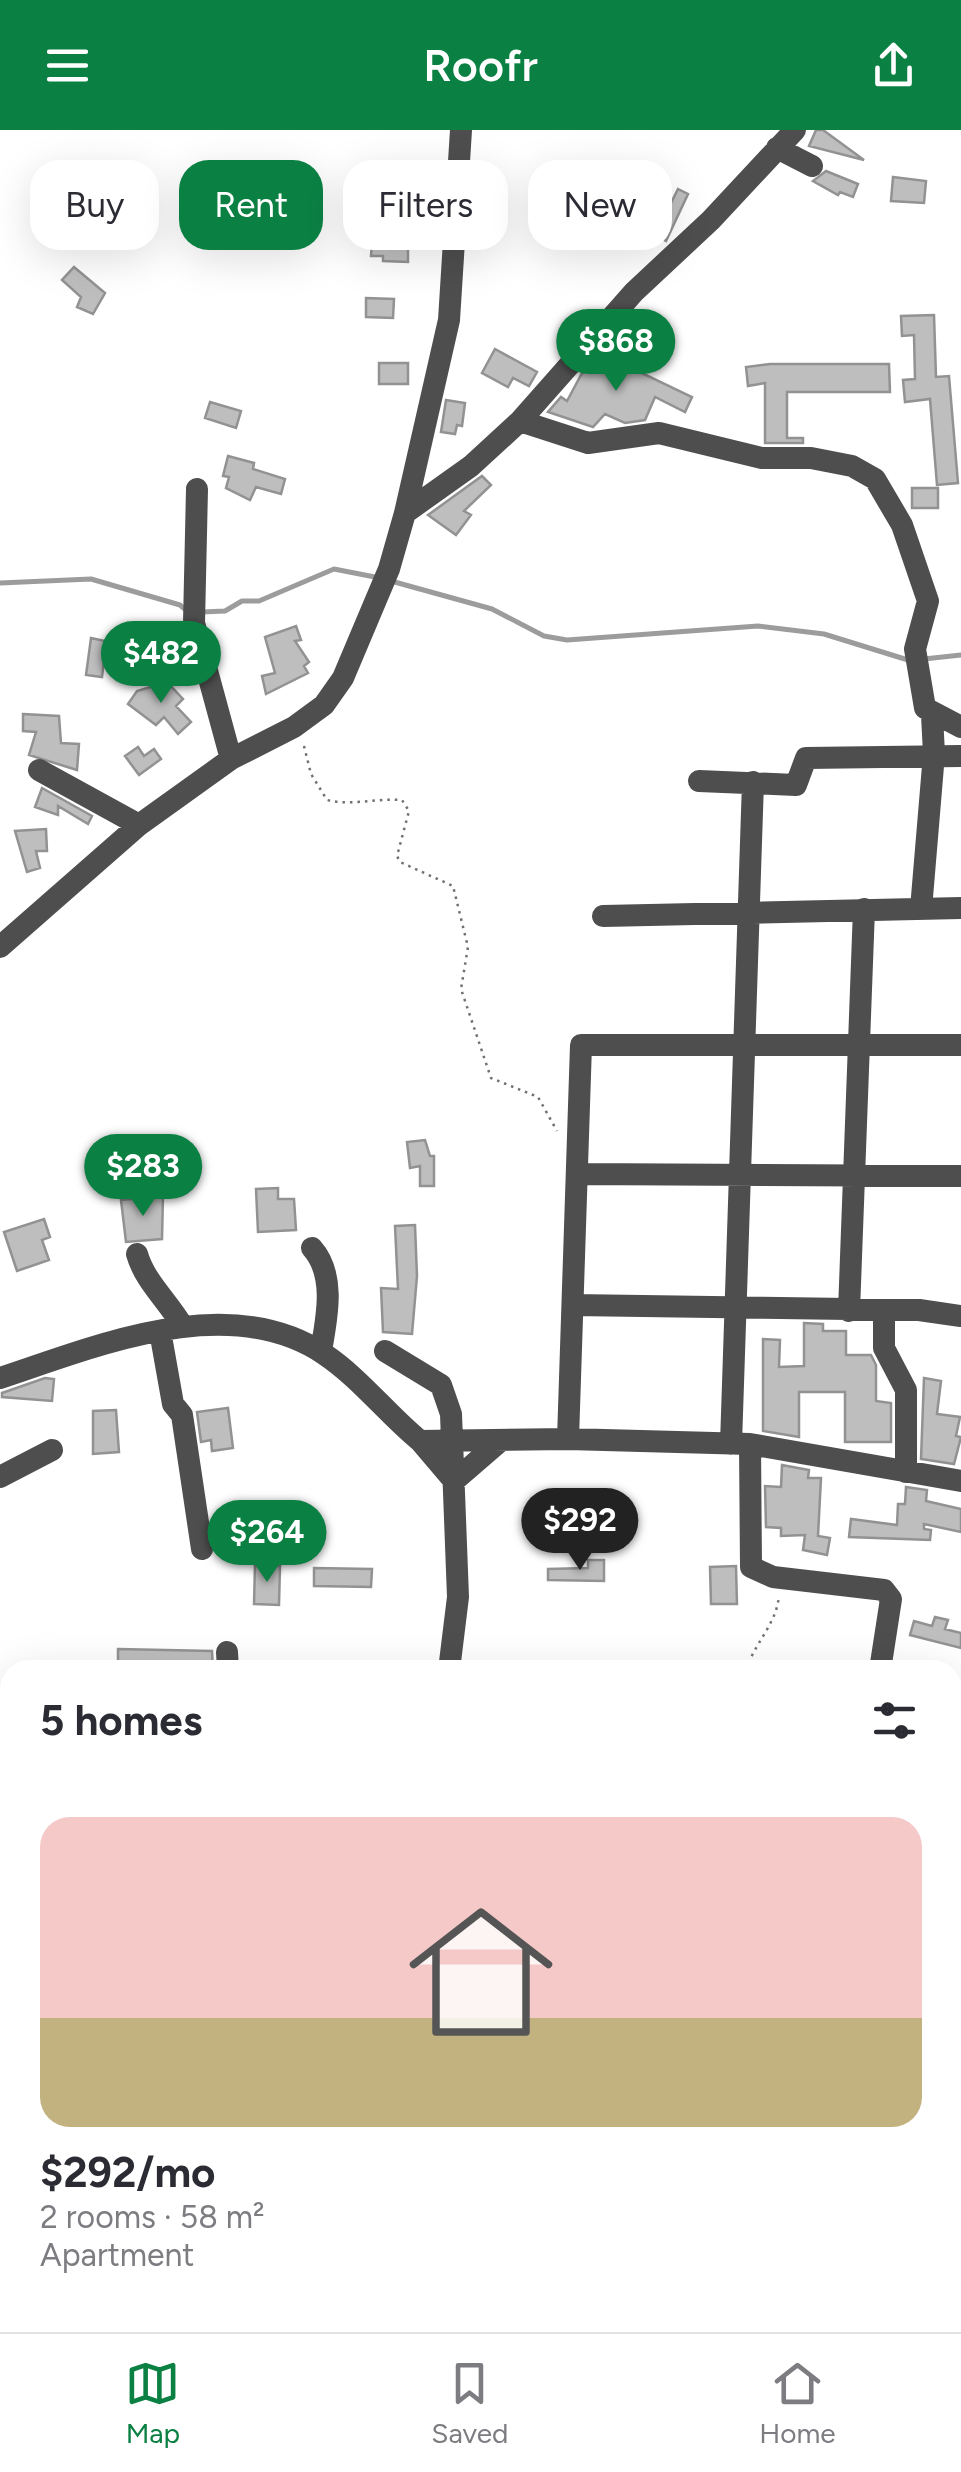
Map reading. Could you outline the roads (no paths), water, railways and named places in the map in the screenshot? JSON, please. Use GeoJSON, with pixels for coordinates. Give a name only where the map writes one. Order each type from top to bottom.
{"type":"FeatureCollection","features":[{"type":"Feature","properties":{"kind":"street"},"geometry":{"type":"LineString","coordinates":[[3,936],[139,825],[231,760],[294,727],[324,705],[343,678],[385,578],[405,513],[449,320],[461,130]]}},
{"type":"Feature","properties":{"kind":"street"},"geometry":{"type":"LineString","coordinates":[[405,513],[470,466],[520,421],[634,292],[710,220],[794,130]]}},
{"type":"Feature","properties":{"kind":"street"},"geometry":{"type":"LineString","coordinates":[[776,148],[812,166]]}},
{"type":"Feature","properties":{"kind":"street"},"geometry":{"type":"LineString","coordinates":[[520,421],[588,443],[659,433],[762,458],[811,458],[852,466],[874,479],[902,526],[928,601],[915,658],[925,708],[961,728]]}},
{"type":"Feature","properties":{"kind":"street"},"geometry":{"type":"LineString","coordinates":[[198,489],[194,614],[231,760]]}},
{"type":"Feature","properties":{"kind":"street"},"geometry":{"type":"LineString","coordinates":[[922,909],[934,754],[932,715]]}},
{"type":"Feature","properties":{"kind":"street"},"geometry":{"type":"LineString","coordinates":[[700,780],[796,785],[806,758],[961,756]]}},
{"type":"Feature","properties":{"kind":"street"},"geometry":{"type":"LineString","coordinates":[[40,770],[139,825]]}},
{"type":"Feature","properties":{"kind":"street"},"geometry":{"type":"LineString","coordinates":[[753,782],[735,1311],[740,1444],[751,1567],[781,1578],[884,1590],[891,1599],[882,1660]]}},
{"type":"Feature","properties":{"kind":"street"},"geometry":{"type":"LineString","coordinates":[[602,916],[961,908]]}},
{"type":"Feature","properties":{"kind":"street"},"geometry":{"type":"LineString","coordinates":[[849,1310],[864,909]]}},
{"type":"Feature","properties":{"kind":"street"},"geometry":{"type":"LineString","coordinates":[[568,1439],[581,1044],[961,1045]]}},
{"type":"Feature","properties":{"kind":"street"},"geometry":{"type":"LineString","coordinates":[[577,1164],[740,1175],[961,1176]]}},
{"type":"Feature","properties":{"kind":"street"},"geometry":{"type":"LineString","coordinates":[[312,1248],[326,1263],[327,1317],[321,1352]]}},
{"type":"Feature","properties":{"kind":"street"},"geometry":{"type":"LineString","coordinates":[[137,1254],[143,1275],[170,1303],[173,1404],[182,1414],[202,1548]]}},
{"type":"Feature","properties":{"kind":"street"},"geometry":{"type":"LineString","coordinates":[[572,1305],[735,1311],[884,1310],[961,1316]]}},
{"type":"Feature","properties":{"kind":"street"},"geometry":{"type":"LineString","coordinates":[[884,1310],[884,1348],[906,1390],[906,1472]]}},
{"type":"Feature","properties":{"kind":"street"},"geometry":{"type":"LineString","coordinates":[[0,1378],[120,1338],[171,1329],[234,1327],[293,1336],[321,1352],[420,1442],[454,1481]]}},
{"type":"Feature","properties":{"kind":"street"},"geometry":{"type":"LineString","coordinates":[[386,1351],[441,1385],[452,1414],[458,1597],[450,1660]]}},
{"type":"Feature","properties":{"kind":"street"},"geometry":{"type":"LineString","coordinates":[[420,1442],[568,1439],[740,1444],[961,1481]]}},
{"type":"Feature","properties":{"kind":"street"},"geometry":{"type":"LineString","coordinates":[[454,1481],[498,1442]]}},
{"type":"Feature","properties":{"kind":"street"},"geometry":{"type":"LineString","coordinates":[[0,1477],[52,1450]]}},
{"type":"Feature","properties":{"kind":"waterway"},"geometry":{"type":"LineString","coordinates":[[202,612],[225,611],[242,601],[259,601],[334,569],[380,578]]}},
{"type":"Feature","properties":{"kind":"waterway"},"geometry":{"type":"LineString","coordinates":[[0,583],[91,579],[180,605],[187,611]]}},
{"type":"Feature","properties":{"kind":"waterway"},"geometry":{"type":"LineString","coordinates":[[391,581],[492,609],[544,636],[567,640],[758,626],[824,634],[908,660]]}},
{"type":"Feature","properties":{"kind":"waterway"},"geometry":{"type":"LineString","coordinates":[[924,659],[961,655]]}}]}
